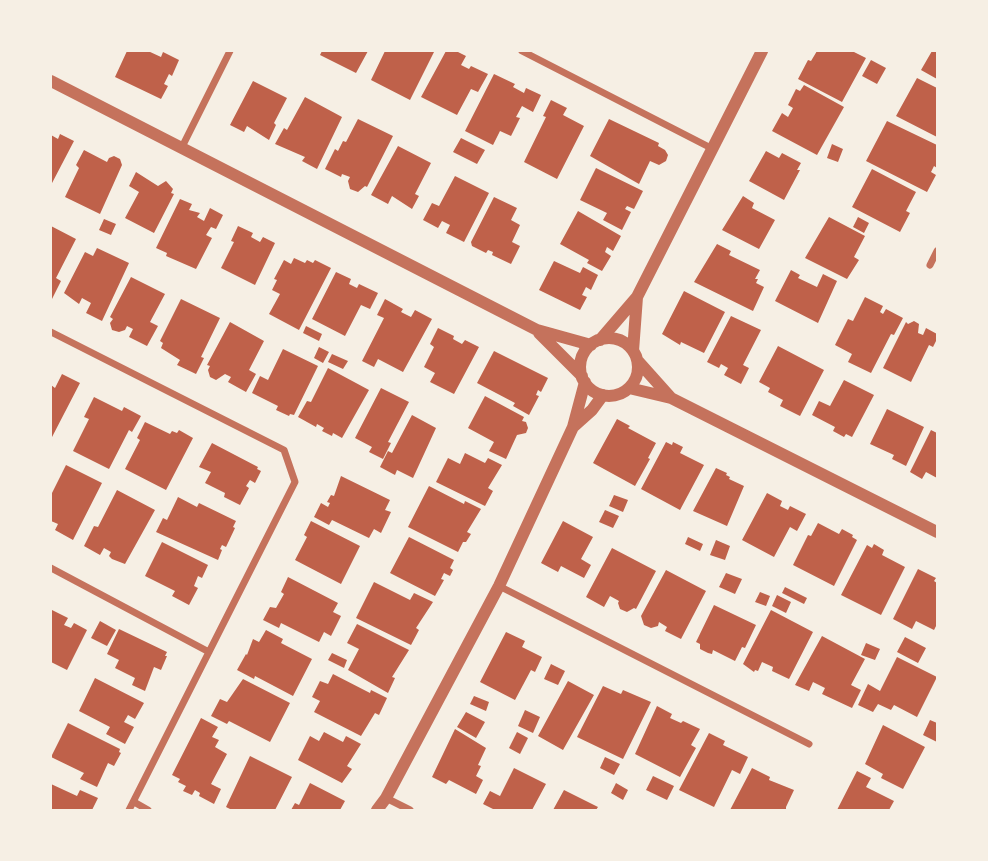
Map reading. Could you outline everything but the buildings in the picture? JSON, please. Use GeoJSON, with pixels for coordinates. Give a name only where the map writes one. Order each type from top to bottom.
{"type":"FeatureCollection","features":[{"type":"Feature","properties":{"kind":"street"},"geometry":{"type":"LineString","coordinates":[[182,147],[230,51]]}},
{"type":"Feature","properties":{"kind":"street"},"geometry":{"type":"LineString","coordinates":[[522,51],[711,148]]}},
{"type":"Feature","properties":{"kind":"street"},"geometry":{"type":"LineString","coordinates":[[377,810],[386,798],[499,586],[573,427],[583,379],[582,359],[637,297],[762,51]]}},
{"type":"Feature","properties":{"kind":"street"},"geometry":{"type":"LineString","coordinates":[[51,81],[537,330],[595,343],[618,340],[635,355],[671,398]]}},
{"type":"Feature","properties":{"kind":"street"},"geometry":{"type":"LineString","coordinates":[[930,265],[937,251]]}},
{"type":"Feature","properties":{"kind":"street"},"geometry":{"type":"LineString","coordinates":[[537,330],[589,388],[612,396],[629,388],[637,375],[637,297]]}},
{"type":"Feature","properties":{"kind":"street"},"geometry":{"type":"LineString","coordinates":[[51,332],[284,450],[295,482],[129,810]]}},
{"type":"Feature","properties":{"kind":"street"},"geometry":{"type":"LineString","coordinates":[[629,388],[671,398],[937,532]]}},
{"type":"Feature","properties":{"kind":"street"},"geometry":{"type":"LineString","coordinates":[[573,427],[592,410],[603,395]]}},
{"type":"Feature","properties":{"kind":"street"},"geometry":{"type":"LineString","coordinates":[[51,568],[209,652]]}},
{"type":"Feature","properties":{"kind":"street"},"geometry":{"type":"LineString","coordinates":[[499,586],[809,744]]}},
{"type":"Feature","properties":{"kind":"street"},"geometry":{"type":"LineString","coordinates":[[386,798],[410,810]]}},
{"type":"Feature","properties":{"kind":"street"},"geometry":{"type":"LineString","coordinates":[[134,802],[148,810]]}}]}
